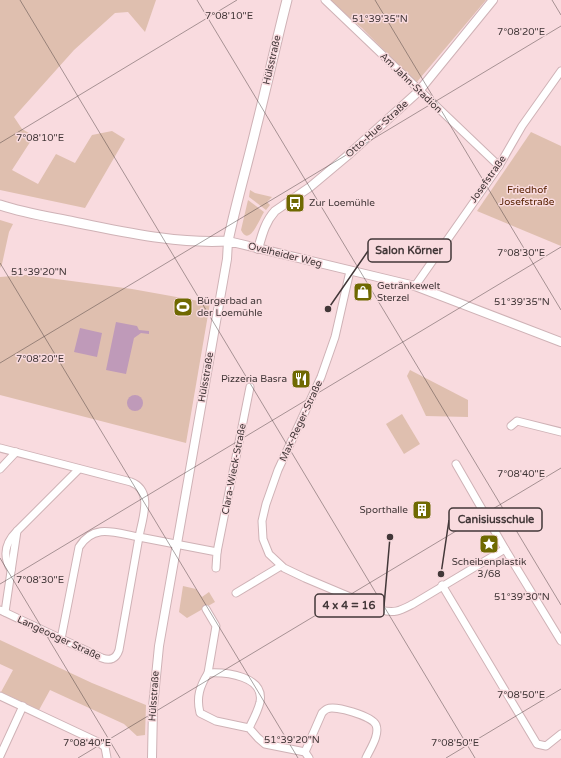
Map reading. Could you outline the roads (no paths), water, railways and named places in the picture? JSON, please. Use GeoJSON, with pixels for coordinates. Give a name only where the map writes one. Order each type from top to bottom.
{"type":"FeatureCollection","features":[{"type":"Feature","properties":{"kind":"main road","name":"Hülsstraße"},"geometry":{"type":"LineString","coordinates":[[228,241],[287,0]]}},
{"type":"Feature","properties":{"kind":"main road","name":"Ovelheider Weg"},"geometry":{"type":"LineString","coordinates":[[0,205],[30,213],[156,238],[217,242],[228,241]]}},
{"type":"Feature","properties":{"kind":"street","name":"Am Jahn-Stadion"},"geometry":{"type":"LineString","coordinates":[[325,0],[499,166]]}},
{"type":"Feature","properties":{"kind":"street","name":"Otto-Hue-Straße"},"geometry":{"type":"LineString","coordinates":[[258,249],[263,230],[275,211],[310,187],[419,91],[493,0]]}},
{"type":"Feature","properties":{"kind":"street","name":"Josefstraße"},"geometry":{"type":"LineString","coordinates":[[415,286],[499,166],[522,126],[561,71]]}},
{"type":"Feature","properties":{"kind":"street","name":"Ovelheider Weg"},"geometry":{"type":"LineString","coordinates":[[228,241],[415,286],[561,342]]}},
{"type":"Feature","properties":{"kind":"street","name":"Hülsstraße"},"geometry":{"type":"LineString","coordinates":[[152,758],[155,677],[176,544],[226,266],[228,241]]}},
{"type":"Feature","properties":{"kind":"street","name":"Max-Reger-Straße"},"geometry":{"type":"LineString","coordinates":[[350,271],[335,337],[321,377],[278,470],[266,504],[262,521],[263,538],[270,554],[281,566],[305,578],[387,612],[398,611],[505,549]]}},
{"type":"Feature","properties":{"kind":"street","name":"Clara-Wieck-Straße"},"geometry":{"type":"LineString","coordinates":[[216,568],[217,552],[250,387]]}},
{"type":"Feature","properties":{"kind":"street"},"geometry":{"type":"LineString","coordinates":[[511,426],[517,421],[561,432]]}},
{"type":"Feature","properties":{"kind":"street","name":"Langeooger Straße"},"geometry":{"type":"LineString","coordinates":[[0,448],[131,482],[142,489],[145,502],[117,655],[112,659],[107,660],[2,611]]}},
{"type":"Feature","properties":{"kind":"street"},"geometry":{"type":"LineString","coordinates":[[0,469],[16,452]]}},
{"type":"Feature","properties":{"kind":"street"},"geometry":{"type":"LineString","coordinates":[[456,464],[505,549],[561,641]]}},
{"type":"Feature","properties":{"kind":"street"},"geometry":{"type":"LineString","coordinates":[[2,611],[11,570],[17,531],[79,469]]}},
{"type":"Feature","properties":{"kind":"street"},"geometry":{"type":"LineString","coordinates":[[61,639],[79,547],[83,541],[94,532],[103,531],[217,552]]}},
{"type":"Feature","properties":{"kind":"street"},"geometry":{"type":"LineString","coordinates":[[236,593],[281,566]]}},
{"type":"Feature","properties":{"kind":"street"},"geometry":{"type":"LineString","coordinates":[[442,585],[537,744],[546,746],[561,734]]}},
{"type":"Feature","properties":{"kind":"street"},"geometry":{"type":"LineString","coordinates":[[206,609],[216,626],[208,673],[202,682],[198,693],[200,712],[216,721],[249,728],[265,744],[307,755],[322,713],[326,709],[332,708],[358,713],[373,721],[376,726],[377,733],[366,758]]}},
{"type":"Feature","properties":{"kind":"street"},"geometry":{"type":"LineString","coordinates":[[208,673],[218,672],[248,679],[256,685],[260,692],[260,702],[249,728]]}},
{"type":"Feature","properties":{"kind":"street"},"geometry":{"type":"LineString","coordinates":[[0,696],[98,742],[105,747],[107,758]]}},
{"type":"Feature","properties":{"kind":"street"},"geometry":{"type":"LineString","coordinates":[[0,756],[23,706]]}},
{"type":"Feature","properties":{"kind":"place","name":"Zur Loemühle"},"geometry":{"type":"Point","coordinates":[295,203]}},
{"type":"Feature","properties":{"kind":"place","name":"Getränkewelt Sterzel"},"geometry":{"type":"Point","coordinates":[363,292]}},
{"type":"Feature","properties":{"kind":"place","name":"Bürgerbad an der Loemühle"},"geometry":{"type":"Point","coordinates":[183,307]}},
{"type":"Feature","properties":{"kind":"place","name":"Salon Körner"},"geometry":{"type":"Point","coordinates":[328,309]}},
{"type":"Feature","properties":{"kind":"place","name":"Pizzeria Basra"},"geometry":{"type":"Point","coordinates":[301,379]}},
{"type":"Feature","properties":{"kind":"place","name":"Sporthalle"},"geometry":{"type":"Point","coordinates":[422,510]}},
{"type":"Feature","properties":{"kind":"place","name":"4 x 4 = 16"},"geometry":{"type":"Point","coordinates":[390,537]}},
{"type":"Feature","properties":{"kind":"place","name":"Scheibenplastik 3/68"},"geometry":{"type":"Point","coordinates":[489,544]}},
{"type":"Feature","properties":{"kind":"place","name":"Canisiusschule"},"geometry":{"type":"Point","coordinates":[441,574]}},
{"type":"Feature","properties":{"kind":"park label","name":"Friedhof Josefstraße"},"geometry":{"type":"Point","coordinates":[527,196]}}]}
